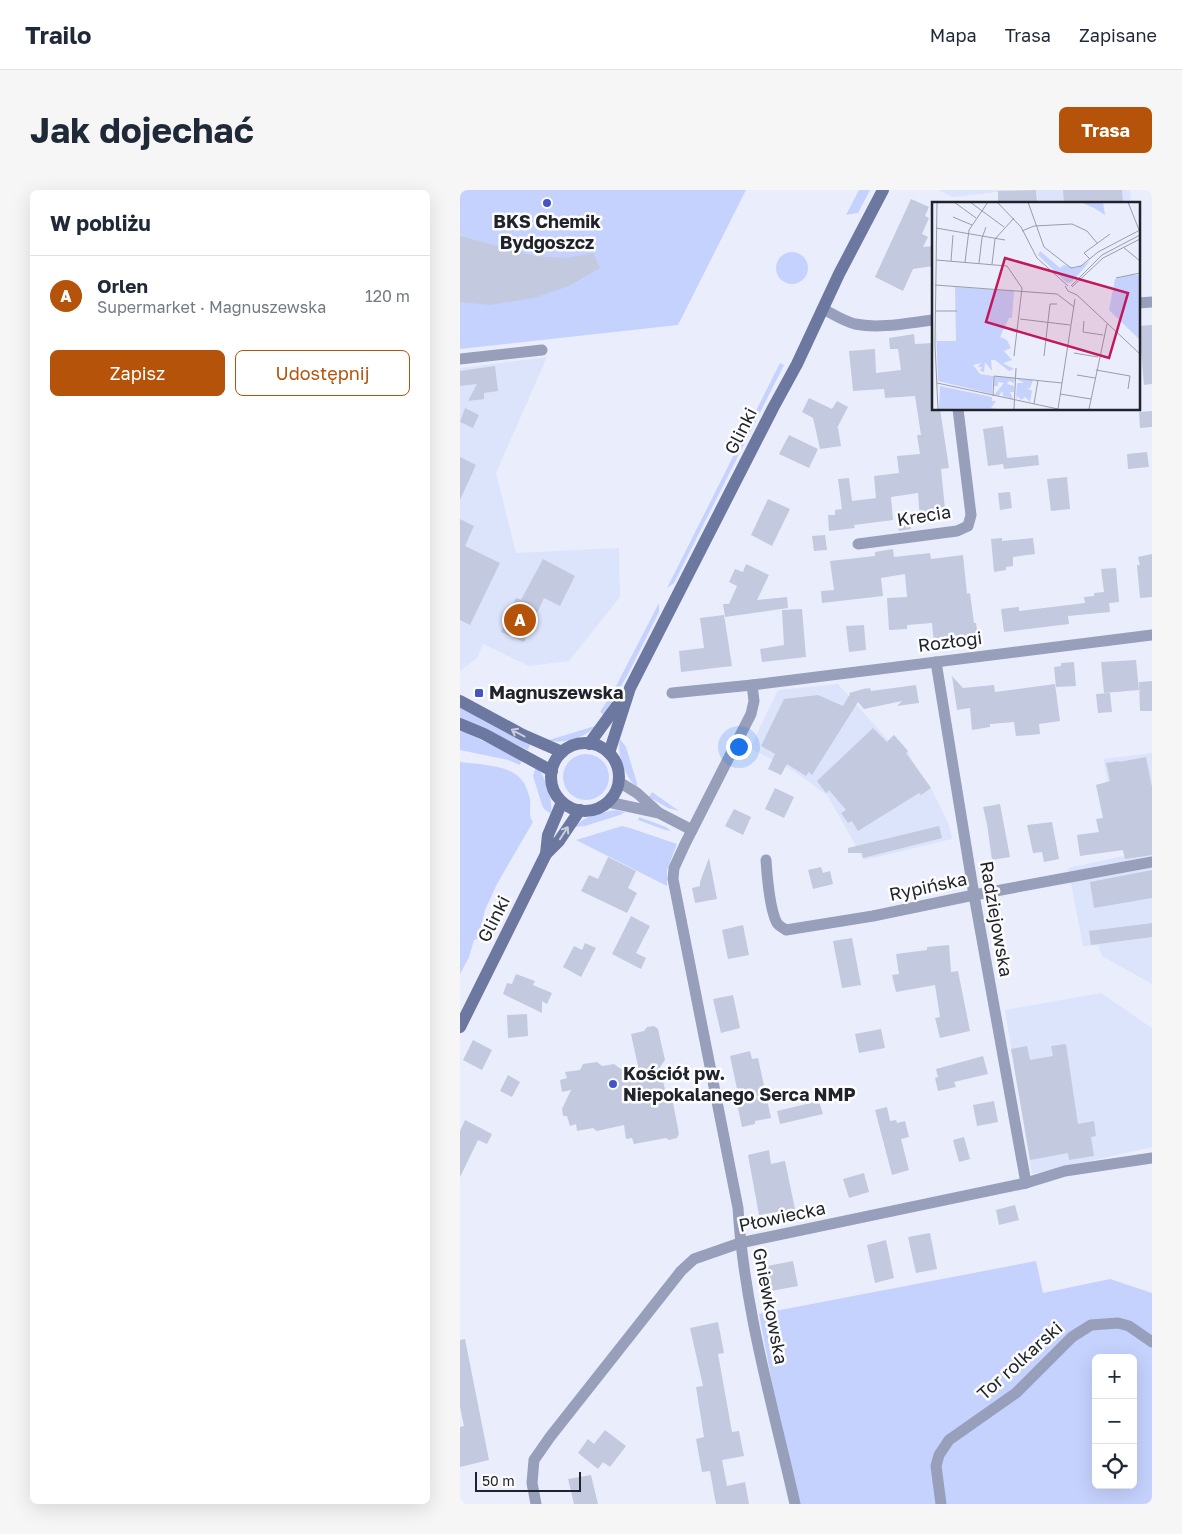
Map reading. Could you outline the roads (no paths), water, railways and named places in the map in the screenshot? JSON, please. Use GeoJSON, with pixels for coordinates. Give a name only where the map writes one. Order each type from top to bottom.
{"type":"FeatureCollection","features":[{"type":"Feature","properties":{"kind":"street","name":"Glinki"},"geometry":{"type":"LineString","coordinates":[[590,744],[630,688],[797,364],[843,266],[883,190]]}},
{"type":"Feature","properties":{"kind":"street"},"geometry":{"type":"LineString","coordinates":[[822,309],[846,321],[860,325],[932,320]]}},
{"type":"Feature","properties":{"kind":"street"},"geometry":{"type":"LineString","coordinates":[[460,359],[542,350]]}},
{"type":"Feature","properties":{"kind":"street","name":"Krecia"},"geometry":{"type":"LineString","coordinates":[[858,544],[957,531],[968,526],[971,516],[958,410]]}},
{"type":"Feature","properties":{"kind":"street","name":"Rozłogi"},"geometry":{"type":"LineString","coordinates":[[672,693],[752,685],[1152,635]]}},
{"type":"Feature","properties":{"kind":"street","name":"Radziejowska"},"geometry":{"type":"LineString","coordinates":[[936,662],[974,895],[1026,1183]]}},
{"type":"Feature","properties":{"kind":"street"},"geometry":{"type":"LineString","coordinates":[[619,782],[637,793],[659,813],[692,830],[751,714],[754,701],[752,685]]}},
{"type":"Feature","properties":{"kind":"street","name":"Glinki"},"geometry":{"type":"LineString","coordinates":[[609,753],[630,688]]}},
{"type":"Feature","properties":{"kind":"street"},"geometry":{"type":"LineString","coordinates":[[460,701],[523,736],[562,752]]}},
{"type":"Feature","properties":{"kind":"street"},"geometry":{"type":"LineString","coordinates":[[460,724],[484,734],[552,771]]}},
{"type":"Feature","properties":{"kind":"street"},"geometry":{"type":"LineString","coordinates":[[590,744],[596,745],[609,753],[617,766],[619,782],[617,789],[608,802],[595,810],[570,808],[562,802],[553,788],[552,771],[554,764],[562,752],[572,746],[590,744]]}},
{"type":"Feature","properties":{"kind":"street","name":"Glinki"},"geometry":{"type":"LineString","coordinates":[[546,854],[548,835],[562,802]]}},
{"type":"Feature","properties":{"kind":"street"},"geometry":{"type":"LineString","coordinates":[[608,802],[659,813]]}},
{"type":"Feature","properties":{"kind":"street","name":"Glinki"},"geometry":{"type":"LineString","coordinates":[[460,1027],[546,854],[559,841],[580,810]]}},
{"type":"Feature","properties":{"kind":"street","name":"Gniewkowska"},"geometry":{"type":"LineString","coordinates":[[692,830],[674,868],[673,886],[738,1208],[740,1243],[752,1316],[795,1504]]}},
{"type":"Feature","properties":{"kind":"street","name":"Rypińska"},"geometry":{"type":"LineString","coordinates":[[766,860],[775,917],[777,924],[786,930],[873,916],[1152,862]]}},
{"type":"Feature","properties":{"kind":"street","name":"Płowiecka"},"geometry":{"type":"LineString","coordinates":[[536,1504],[532,1483],[534,1460],[681,1271],[694,1259],[740,1243],[1026,1183],[1065,1171],[1152,1158]]}},
{"type":"Feature","properties":{"kind":"street","name":"Tor rolkarski"},"geometry":{"type":"LineString","coordinates":[[942,1504],[936,1466],[939,1455],[949,1440],[1016,1394],[1072,1337],[1091,1325],[1118,1323],[1129,1326],[1152,1342]]}},
{"type":"Feature","properties":{"kind":"place","name":"BKS Chemik Bydgoszcz"},"geometry":{"type":"Point","coordinates":[547,203]}},
{"type":"Feature","properties":{"kind":"place","name":"Orlen"},"geometry":{"type":"Point","coordinates":[520,620]}},
{"type":"Feature","properties":{"kind":"place","name":"Magnuszewska"},"geometry":{"type":"Point","coordinates":[479,693]}},
{"type":"Feature","properties":{"kind":"place","name":"Kościół pw. Niepokalanego Serca NMP"},"geometry":{"type":"Point","coordinates":[613,1084]}}]}
